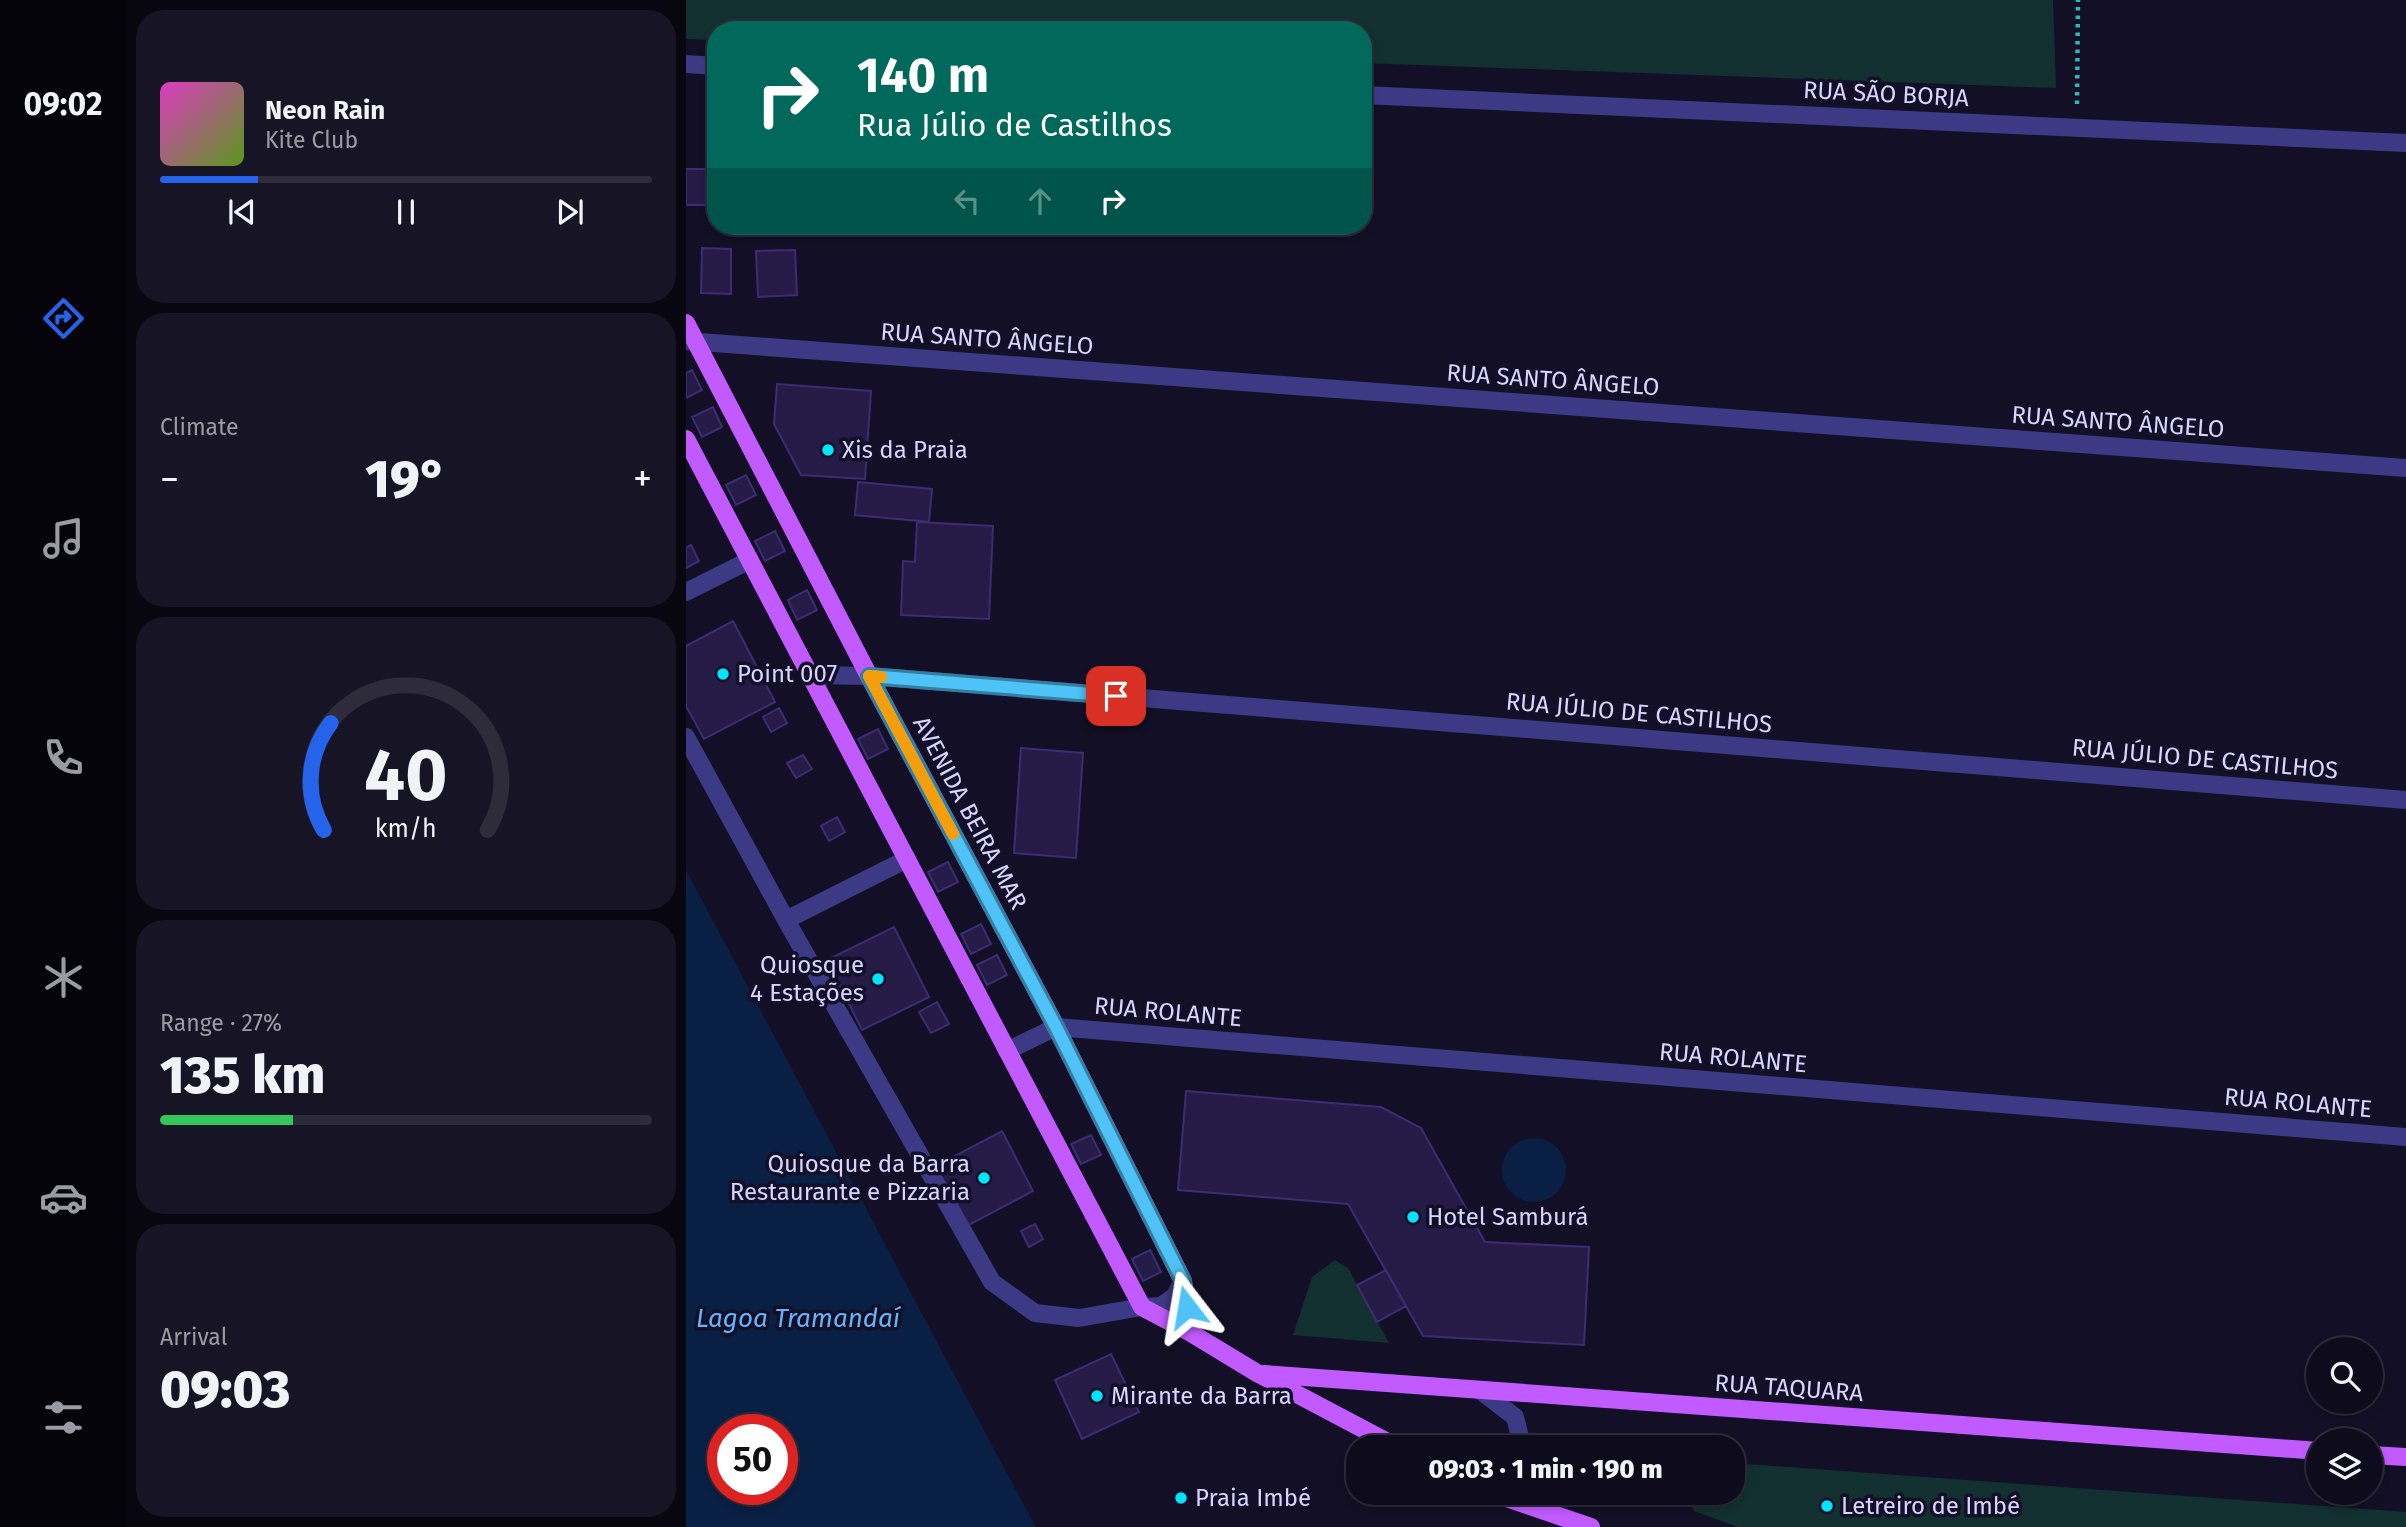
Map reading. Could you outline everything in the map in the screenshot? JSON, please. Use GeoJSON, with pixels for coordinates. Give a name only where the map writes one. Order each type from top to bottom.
{"type":"FeatureCollection","features":[{"type":"Feature","properties":{"kind":"main road","name":"AVENIDA BEIRA MAR"},"geometry":{"type":"LineString","coordinates":[[686,323],[691,341],[1056,1027],[1183,1281],[1191,1333]]}},
{"type":"Feature","properties":{"kind":"main road"},"geometry":{"type":"LineString","coordinates":[[686,439],[1142,1307],[1257,1373],[1374,1435]]}},
{"type":"Feature","properties":{"kind":"main road","name":"RUA TAQUARA"},"geometry":{"type":"LineString","coordinates":[[1257,1373],[2306,1450]]}},
{"type":"Feature","properties":{"kind":"main road"},"geometry":{"type":"LineString","coordinates":[[2383,1456],[2406,1457]]}},
{"type":"Feature","properties":{"kind":"main road"},"geometry":{"type":"LineString","coordinates":[[1527,1505],[1591,1527]]}},
{"type":"Feature","properties":{"kind":"street"},"geometry":{"type":"LineString","coordinates":[[686,64],[707,65]]}},
{"type":"Feature","properties":{"kind":"street","name":"RUA SÃO BORJA"},"geometry":{"type":"LineString","coordinates":[[1372,95],[2406,142]]}},
{"type":"Feature","properties":{"kind":"street","name":"RUA SANTO ÂNGELO"},"geometry":{"type":"LineString","coordinates":[[691,341],[2406,468]]}},
{"type":"Feature","properties":{"kind":"street"},"geometry":{"type":"LineString","coordinates":[[686,592],[750,560]]}},
{"type":"Feature","properties":{"kind":"street","name":"RUA JÚLIO DE CASTILHOS"},"geometry":{"type":"LineString","coordinates":[[811,675],[869,676],[2406,800]]}},
{"type":"Feature","properties":{"kind":"street"},"geometry":{"type":"LineString","coordinates":[[686,737],[786,920],[992,1282],[1035,1313],[1079,1318],[1161,1306],[1175,1296],[1183,1281]]}},
{"type":"Feature","properties":{"kind":"street"},"geometry":{"type":"LineString","coordinates":[[786,920],[907,859]]}},
{"type":"Feature","properties":{"kind":"street"},"geometry":{"type":"LineString","coordinates":[[1007,1051],[1056,1027]]}},
{"type":"Feature","properties":{"kind":"street","name":"RUA ROLANTE"},"geometry":{"type":"LineString","coordinates":[[1056,1027],[2406,1136]]}},
{"type":"Feature","properties":{"kind":"street"},"geometry":{"type":"LineString","coordinates":[[1480,1390],[1515,1417],[1520,1435]]}},
{"type":"Feature","properties":{"kind":"path"},"geometry":{"type":"LineString","coordinates":[[2076,127],[2078,0]]}},
{"type":"Feature","properties":{"kind":"green space"},"geometry":{"type":"Polygon","coordinates":[[[686,0],[2053,0],[2056,88],[1372,63],[1372,21],[707,21],[707,40],[686,39],[686,0]]]}},
{"type":"Feature","properties":{"kind":"green space"},"geometry":{"type":"Polygon","coordinates":[[[1335,1260],[1348,1268],[1389,1343],[1293,1335],[1312,1277],[1335,1260]]]}},
{"type":"Feature","properties":{"kind":"green space"},"geometry":{"type":"Polygon","coordinates":[[[1745,1464],[2406,1512],[2406,1527],[1738,1527],[1694,1511],[1691,1505],[1745,1505],[1745,1464]]]}},
{"type":"Feature","properties":{"kind":"water","name":"Lagoa Tramandaí"},"geometry":{"type":"Polygon","coordinates":[[[686,870],[1036,1527],[686,1527],[686,870]]]}},
{"type":"Feature","properties":{"kind":"water"},"geometry":{"type":"Polygon","coordinates":[[[1528,1138],[1540,1138],[1557,1147],[1564,1158],[1564,1182],[1557,1193],[1540,1202],[1528,1202],[1516,1197],[1507,1188],[1502,1176],[1502,1164],[1507,1152],[1516,1143],[1528,1138]]]}},
{"type":"Feature","properties":{"kind":"building"},"geometry":{"type":"Polygon","coordinates":[[[686,169],[707,169],[707,205],[686,205],[686,169]]]}},
{"type":"Feature","properties":{"kind":"building"},"geometry":{"type":"Polygon","coordinates":[[[702,248],[731,249],[731,294],[701,293],[702,248]]]}},
{"type":"Feature","properties":{"kind":"building"},"geometry":{"type":"Polygon","coordinates":[[[795,250],[797,295],[758,297],[756,251],[795,250]]]}},
{"type":"Feature","properties":{"kind":"building"},"geometry":{"type":"Polygon","coordinates":[[[692,370],[702,390],[686,398],[686,373],[692,370]]]}},
{"type":"Feature","properties":{"kind":"building","name":"Xis da Praia"},"geometry":{"type":"Polygon","coordinates":[[[777,384],[871,391],[865,479],[801,475],[774,424],[777,384]]]}},
{"type":"Feature","properties":{"kind":"building"},"geometry":{"type":"Polygon","coordinates":[[[713,407],[722,427],[702,437],[692,417],[713,407]]]}},
{"type":"Feature","properties":{"kind":"building"},"geometry":{"type":"Polygon","coordinates":[[[746,475],[756,495],[736,505],[726,485],[746,475]]]}},
{"type":"Feature","properties":{"kind":"building"},"geometry":{"type":"Polygon","coordinates":[[[858,482],[932,489],[929,522],[855,515],[858,482]]]}},
{"type":"Feature","properties":{"kind":"building"},"geometry":{"type":"Polygon","coordinates":[[[917,522],[993,526],[989,619],[901,615],[903,561],[915,562],[917,522]]]}},
{"type":"Feature","properties":{"kind":"building"},"geometry":{"type":"Polygon","coordinates":[[[775,531],[785,551],[765,561],[755,541],[775,531]]]}},
{"type":"Feature","properties":{"kind":"building"},"geometry":{"type":"Polygon","coordinates":[[[691,545],[699,561],[686,568],[686,548],[691,545]]]}},
{"type":"Feature","properties":{"kind":"building"},"geometry":{"type":"Polygon","coordinates":[[[807,590],[817,610],[797,620],[788,600],[807,590]]]}},
{"type":"Feature","properties":{"kind":"building","name":"Point 007"},"geometry":{"type":"Polygon","coordinates":[[[733,621],[775,702],[704,739],[686,706],[686,646],[733,621]]]}},
{"type":"Feature","properties":{"kind":"building"},"geometry":{"type":"Polygon","coordinates":[[[779,708],[787,723],[771,732],[763,717],[779,708]]]}},
{"type":"Feature","properties":{"kind":"building"},"geometry":{"type":"Polygon","coordinates":[[[878,729],[888,749],[868,759],[858,739],[878,729]]]}},
{"type":"Feature","properties":{"kind":"building"},"geometry":{"type":"Polygon","coordinates":[[[1021,748],[1083,753],[1076,858],[1014,853],[1021,748]]]}},
{"type":"Feature","properties":{"kind":"building"},"geometry":{"type":"Polygon","coordinates":[[[803,755],[812,769],[796,778],[787,763],[803,755]]]}},
{"type":"Feature","properties":{"kind":"building"},"geometry":{"type":"Polygon","coordinates":[[[837,817],[845,832],[829,841],[821,826],[837,817]]]}},
{"type":"Feature","properties":{"kind":"building"},"geometry":{"type":"Polygon","coordinates":[[[948,862],[958,882],[938,892],[928,872],[948,862]]]}},
{"type":"Feature","properties":{"kind":"building"},"geometry":{"type":"Polygon","coordinates":[[[981,924],[991,944],[971,954],[961,934],[981,924]]]}},
{"type":"Feature","properties":{"kind":"building","name":"Quiosque 4 Estações"},"geometry":{"type":"Polygon","coordinates":[[[894,927],[929,997],[862,1030],[827,960],[894,927]]]}},
{"type":"Feature","properties":{"kind":"building"},"geometry":{"type":"Polygon","coordinates":[[[997,955],[1007,975],[987,985],[977,965],[997,955]]]}},
{"type":"Feature","properties":{"kind":"building"},"geometry":{"type":"Polygon","coordinates":[[[937,1002],[949,1024],[931,1033],[919,1012],[937,1002]]]}},
{"type":"Feature","properties":{"kind":"building","name":"Hotel Samburá"},"geometry":{"type":"Polygon","coordinates":[[[1186,1091],[1381,1107],[1421,1128],[1485,1242],[1589,1247],[1584,1345],[1423,1336],[1348,1204],[1178,1190],[1186,1091]]]}},
{"type":"Feature","properties":{"kind":"building","name":"Quiosque da Barra Restaurante e Pizzaria"},"geometry":{"type":"Polygon","coordinates":[[[1002,1131],[1033,1191],[967,1226],[936,1166],[1002,1131]]]}},
{"type":"Feature","properties":{"kind":"building"},"geometry":{"type":"Polygon","coordinates":[[[1091,1135],[1101,1155],[1081,1164],[1071,1144],[1091,1135]]]}},
{"type":"Feature","properties":{"kind":"building"},"geometry":{"type":"Polygon","coordinates":[[[1035,1224],[1043,1239],[1029,1247],[1021,1231],[1035,1224]]]}},
{"type":"Feature","properties":{"kind":"building"},"geometry":{"type":"Polygon","coordinates":[[[1150,1250],[1161,1272],[1143,1281],[1132,1259],[1150,1250]]]}},
{"type":"Feature","properties":{"kind":"building"},"geometry":{"type":"Polygon","coordinates":[[[1386,1270],[1406,1306],[1377,1322],[1357,1285],[1386,1270]]]}},
{"type":"Feature","properties":{"kind":"building","name":"Mirante da Barra"},"geometry":{"type":"Polygon","coordinates":[[[1111,1354],[1139,1412],[1082,1439],[1055,1380],[1111,1354]]]}},
{"type":"Feature","properties":{"kind":"slow traffic"},"geometry":{"type":"LineString","coordinates":[[881,677],[869,676],[953,834]]}},
{"type":"Feature","properties":{"kind":"place","name":"Xis da Praia"},"geometry":{"type":"Point","coordinates":[828,450]}},
{"type":"Feature","properties":{"kind":"place","name":"Point 007"},"geometry":{"type":"Point","coordinates":[723,674]}},
{"type":"Feature","properties":{"kind":"place","name":"Quiosque 4 Estações"},"geometry":{"type":"Point","coordinates":[878,979]}},
{"type":"Feature","properties":{"kind":"place","name":"Quiosque da Barra Restaurante e Pizzaria"},"geometry":{"type":"Point","coordinates":[984,1178]}},
{"type":"Feature","properties":{"kind":"place","name":"Hotel Samburá"},"geometry":{"type":"Point","coordinates":[1413,1217]}},
{"type":"Feature","properties":{"kind":"place","name":"Mirante da Barra"},"geometry":{"type":"Point","coordinates":[1097,1396]}},
{"type":"Feature","properties":{"kind":"place","name":"Praia Imbé"},"geometry":{"type":"Point","coordinates":[1181,1498]}},
{"type":"Feature","properties":{"kind":"place","name":"Letreiro de Imbé"},"geometry":{"type":"Point","coordinates":[1827,1506]}},
{"type":"Feature","properties":{"kind":"route"},"geometry":{"type":"LineString","coordinates":[[1116,696],[869,676],[1056,1027],[1183,1281],[1187,1307]]}}]}
